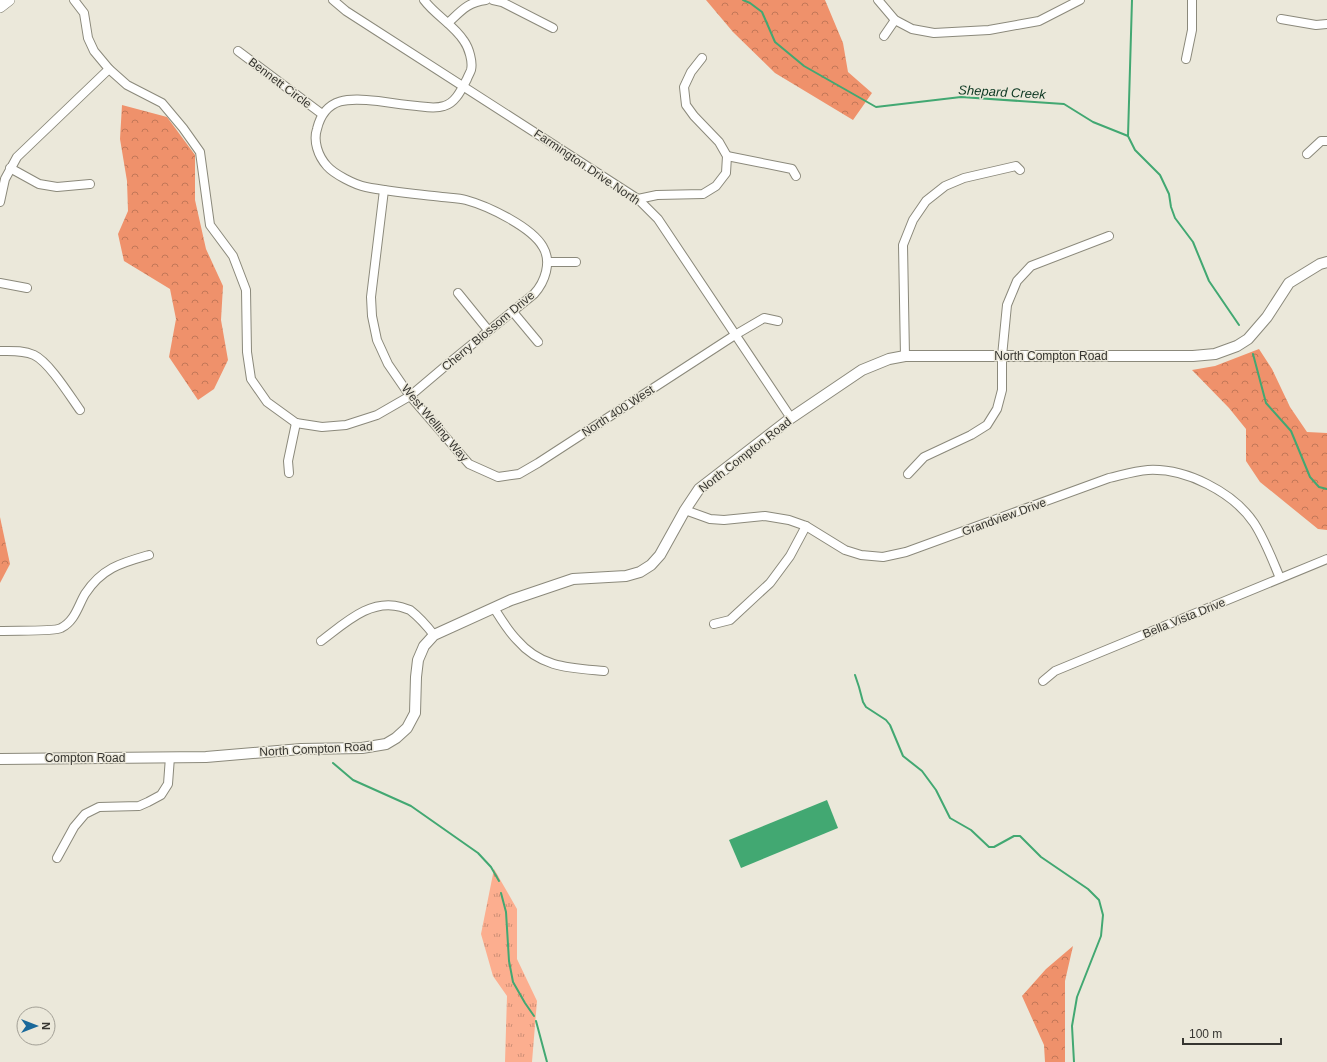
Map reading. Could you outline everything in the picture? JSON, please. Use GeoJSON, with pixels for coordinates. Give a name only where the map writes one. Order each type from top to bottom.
{"type":"FeatureCollection","features":[{"type":"Feature","properties":{"kind":"main road"},"geometry":{"type":"LineString","coordinates":[[0,7],[9,0]]}},
{"type":"Feature","properties":{"kind":"street"},"geometry":{"type":"LineString","coordinates":[[74,0],[84,13],[88,38],[94,51],[109,69],[127,85],[162,103],[183,128],[200,152],[210,224],[233,256],[246,290],[247,352],[251,379],[267,402],[296,423],[288,461],[289,473]]}},
{"type":"Feature","properties":{"kind":"street","name":"Farmington Drive North"},"geometry":{"type":"LineString","coordinates":[[333,0],[346,11],[638,199],[658,219],[791,418]]}},
{"type":"Feature","properties":{"kind":"street"},"geometry":{"type":"LineString","coordinates":[[424,0],[464,41],[470,54],[472,69],[453,101],[445,106],[432,108],[356,99],[342,100],[331,106],[322,114],[316,130],[317,152],[327,166],[342,177],[365,187],[465,200],[485,206],[506,216],[535,236],[544,247],[548,262],[576,262]]}},
{"type":"Feature","properties":{"kind":"street"},"geometry":{"type":"LineString","coordinates":[[448,23],[468,4],[486,0]]}},
{"type":"Feature","properties":{"kind":"street"},"geometry":{"type":"LineString","coordinates":[[493,0],[502,2],[553,28]]}},
{"type":"Feature","properties":{"kind":"street"},"geometry":{"type":"LineString","coordinates":[[878,0],[894,20],[912,29],[934,33],[989,30],[1039,21],[1080,0]]}},
{"type":"Feature","properties":{"kind":"street"},"geometry":{"type":"LineString","coordinates":[[1186,59],[1192,30],[1192,0]]}},
{"type":"Feature","properties":{"kind":"street"},"geometry":{"type":"LineString","coordinates":[[1281,19],[1316,25],[1327,24]]}},
{"type":"Feature","properties":{"kind":"street"},"geometry":{"type":"LineString","coordinates":[[884,36],[894,20]]}},
{"type":"Feature","properties":{"kind":"street","name":"Bennett Circle"},"geometry":{"type":"LineString","coordinates":[[238,51],[322,114]]}},
{"type":"Feature","properties":{"kind":"street"},"geometry":{"type":"LineString","coordinates":[[638,199],[657,195],[703,194],[716,186],[726,174],[727,156],[719,142],[694,116],[686,105],[684,87],[691,72],[702,58]]}},
{"type":"Feature","properties":{"kind":"street"},"geometry":{"type":"LineString","coordinates":[[0,202],[5,179],[17,157],[109,69]]}},
{"type":"Feature","properties":{"kind":"street"},"geometry":{"type":"LineString","coordinates":[[1307,154],[1321,142],[1327,141]]}},
{"type":"Feature","properties":{"kind":"street"},"geometry":{"type":"LineString","coordinates":[[727,156],[792,169],[796,176]]}},
{"type":"Feature","properties":{"kind":"street"},"geometry":{"type":"LineString","coordinates":[[905,356],[904,245],[913,220],[926,201],[944,186],[964,178],[997,169],[1016,166],[1020,170]]}},
{"type":"Feature","properties":{"kind":"street"},"geometry":{"type":"LineString","coordinates":[[10,168],[39,184],[57,187],[90,184]]}},
{"type":"Feature","properties":{"kind":"street","name":"West Welling Way"},"geometry":{"type":"LineString","coordinates":[[384,190],[371,297],[372,316],[377,340],[388,364],[410,396],[469,464],[498,477]]}},
{"type":"Feature","properties":{"kind":"street"},"geometry":{"type":"LineString","coordinates":[[908,474],[924,456],[971,435],[987,424],[998,409],[1002,390],[1002,356],[1007,305],[1017,281],[1031,266],[1109,236]]}},
{"type":"Feature","properties":{"kind":"street","name":"Cherry Blossom Drive"},"geometry":{"type":"LineString","coordinates":[[296,423],[322,427],[346,425],[377,415],[410,396],[488,330],[513,312],[539,288],[545,275],[548,262]]}},
{"type":"Feature","properties":{"kind":"street","name":"North Compton Road"},"geometry":{"type":"LineString","coordinates":[[170,758],[206,757],[301,749],[362,748],[386,744],[396,738],[407,728],[415,713],[418,660],[424,646],[434,635],[511,600],[573,579],[626,576],[640,572],[651,565],[660,555],[685,510],[699,489],[791,418],[862,370],[889,358],[905,356],[1193,356],[1215,354],[1237,346],[1248,339],[1267,317],[1289,283],[1320,264],[1327,262]]}},
{"type":"Feature","properties":{"kind":"street"},"geometry":{"type":"LineString","coordinates":[[0,283],[26,288]]}},
{"type":"Feature","properties":{"kind":"street"},"geometry":{"type":"LineString","coordinates":[[458,293],[488,330]]}},
{"type":"Feature","properties":{"kind":"street"},"geometry":{"type":"LineString","coordinates":[[513,312],[538,342]]}},
{"type":"Feature","properties":{"kind":"street","name":"North 400 West"},"geometry":{"type":"LineString","coordinates":[[498,477],[519,474],[538,463],[735,335],[764,318],[778,321]]}},
{"type":"Feature","properties":{"kind":"street"},"geometry":{"type":"LineString","coordinates":[[0,351],[18,351],[34,355],[50,370],[80,410]]}},
{"type":"Feature","properties":{"kind":"street","name":"Grandview Drive"},"geometry":{"type":"LineString","coordinates":[[685,510],[710,519],[724,520],[766,516],[789,520],[806,526],[845,550],[861,555],[883,557],[906,552],[1109,478],[1150,470],[1170,472],[1191,477],[1210,485],[1226,495],[1241,508],[1253,522],[1261,535],[1280,578]]}},
{"type":"Feature","properties":{"kind":"street"},"geometry":{"type":"LineString","coordinates":[[714,624],[730,620],[770,583],[790,556],[806,526]]}},
{"type":"Feature","properties":{"kind":"street"},"geometry":{"type":"LineString","coordinates":[[0,631],[59,629],[69,623],[86,594],[97,579],[119,564],[149,555]]}},
{"type":"Feature","properties":{"kind":"street","name":"Bella Vista Drive"},"geometry":{"type":"LineString","coordinates":[[1043,681],[1055,671],[1327,559]]}},
{"type":"Feature","properties":{"kind":"street"},"geometry":{"type":"LineString","coordinates":[[321,641],[360,612],[379,606],[395,606],[409,610],[422,621],[434,635]]}},
{"type":"Feature","properties":{"kind":"street"},"geometry":{"type":"LineString","coordinates":[[494,608],[517,640],[532,654],[550,664],[570,668],[604,671]]}},
{"type":"Feature","properties":{"kind":"street"},"geometry":{"type":"LineString","coordinates":[[56,858],[74,828],[85,814],[99,807],[139,806],[161,795],[168,784],[170,758]]}},
{"type":"Feature","properties":{"kind":"street","name":"Compton Road"},"geometry":{"type":"LineString","coordinates":[[0,759],[170,758]]}},
{"type":"Feature","properties":{"kind":"green space"},"geometry":{"type":"Polygon","coordinates":[[[706,0],[825,0],[843,43],[848,72],[872,93],[853,120],[775,73],[733,32],[706,0]]]}},
{"type":"Feature","properties":{"kind":"green space"},"geometry":{"type":"Polygon","coordinates":[[[122,105],[167,117],[195,155],[195,200],[206,249],[223,286],[221,320],[228,360],[214,389],[198,400],[169,357],[176,319],[170,289],[124,261],[118,234],[128,211],[127,181],[120,139],[122,105]]]}},
{"type":"Feature","properties":{"kind":"green space"},"geometry":{"type":"Polygon","coordinates":[[[1259,349],[1272,369],[1290,407],[1307,432],[1327,433],[1327,530],[1318,529],[1260,482],[1246,461],[1246,429],[1229,408],[1192,370],[1215,366],[1259,349]]]}},
{"type":"Feature","properties":{"kind":"green space"},"geometry":{"type":"Polygon","coordinates":[[[0,517],[10,564],[0,583],[0,517]]]}},
{"type":"Feature","properties":{"kind":"green space"},"geometry":{"type":"Polygon","coordinates":[[[494,869],[517,909],[517,959],[537,1001],[532,1062],[505,1062],[507,996],[493,976],[481,934],[494,869]]]}},
{"type":"Feature","properties":{"kind":"green space"},"geometry":{"type":"Polygon","coordinates":[[[1073,946],[1065,981],[1065,1062],[1045,1062],[1044,1045],[1022,996],[1046,969],[1073,946]]]}},
{"type":"Feature","properties":{"kind":"shaded area"},"geometry":{"type":"Polygon","coordinates":[[[827,800],[838,828],[741,868],[729,840],[827,800]]]}},
{"type":"Feature","properties":{"kind":"waterway","name":"Shepard Creek"},"geometry":{"type":"LineString","coordinates":[[743,0],[750,3],[762,12],[775,42],[804,66],[876,107],[961,97],[1064,104],[1093,122],[1128,136]]}},
{"type":"Feature","properties":{"kind":"waterway","name":"Shepard Creek"},"geometry":{"type":"LineString","coordinates":[[1132,0],[1128,136],[1135,150],[1160,175],[1169,194],[1171,207],[1175,218],[1193,242],[1209,281],[1239,325]]}},
{"type":"Feature","properties":{"kind":"waterway","name":"Shepard Creek"},"geometry":{"type":"LineString","coordinates":[[1253,354],[1266,403],[1291,431],[1310,477],[1319,487],[1327,489]]}},
{"type":"Feature","properties":{"kind":"waterway"},"geometry":{"type":"LineString","coordinates":[[855,675],[863,702],[866,707],[886,720],[890,725],[903,756],[922,771],[936,790],[950,818],[971,830],[989,847],[994,847],[1014,836],[1020,836],[1041,857],[1088,889],[1099,900],[1103,915],[1101,936],[1077,997],[1072,1026],[1074,1062]]}},
{"type":"Feature","properties":{"kind":"waterway"},"geometry":{"type":"LineString","coordinates":[[333,763],[353,780],[411,806],[478,853],[491,867],[499,881]]}},
{"type":"Feature","properties":{"kind":"waterway"},"geometry":{"type":"LineString","coordinates":[[501,893],[506,912],[509,961],[513,982],[534,1016]]}},
{"type":"Feature","properties":{"kind":"waterway"},"geometry":{"type":"LineString","coordinates":[[536,1021],[547,1062]]}}]}
